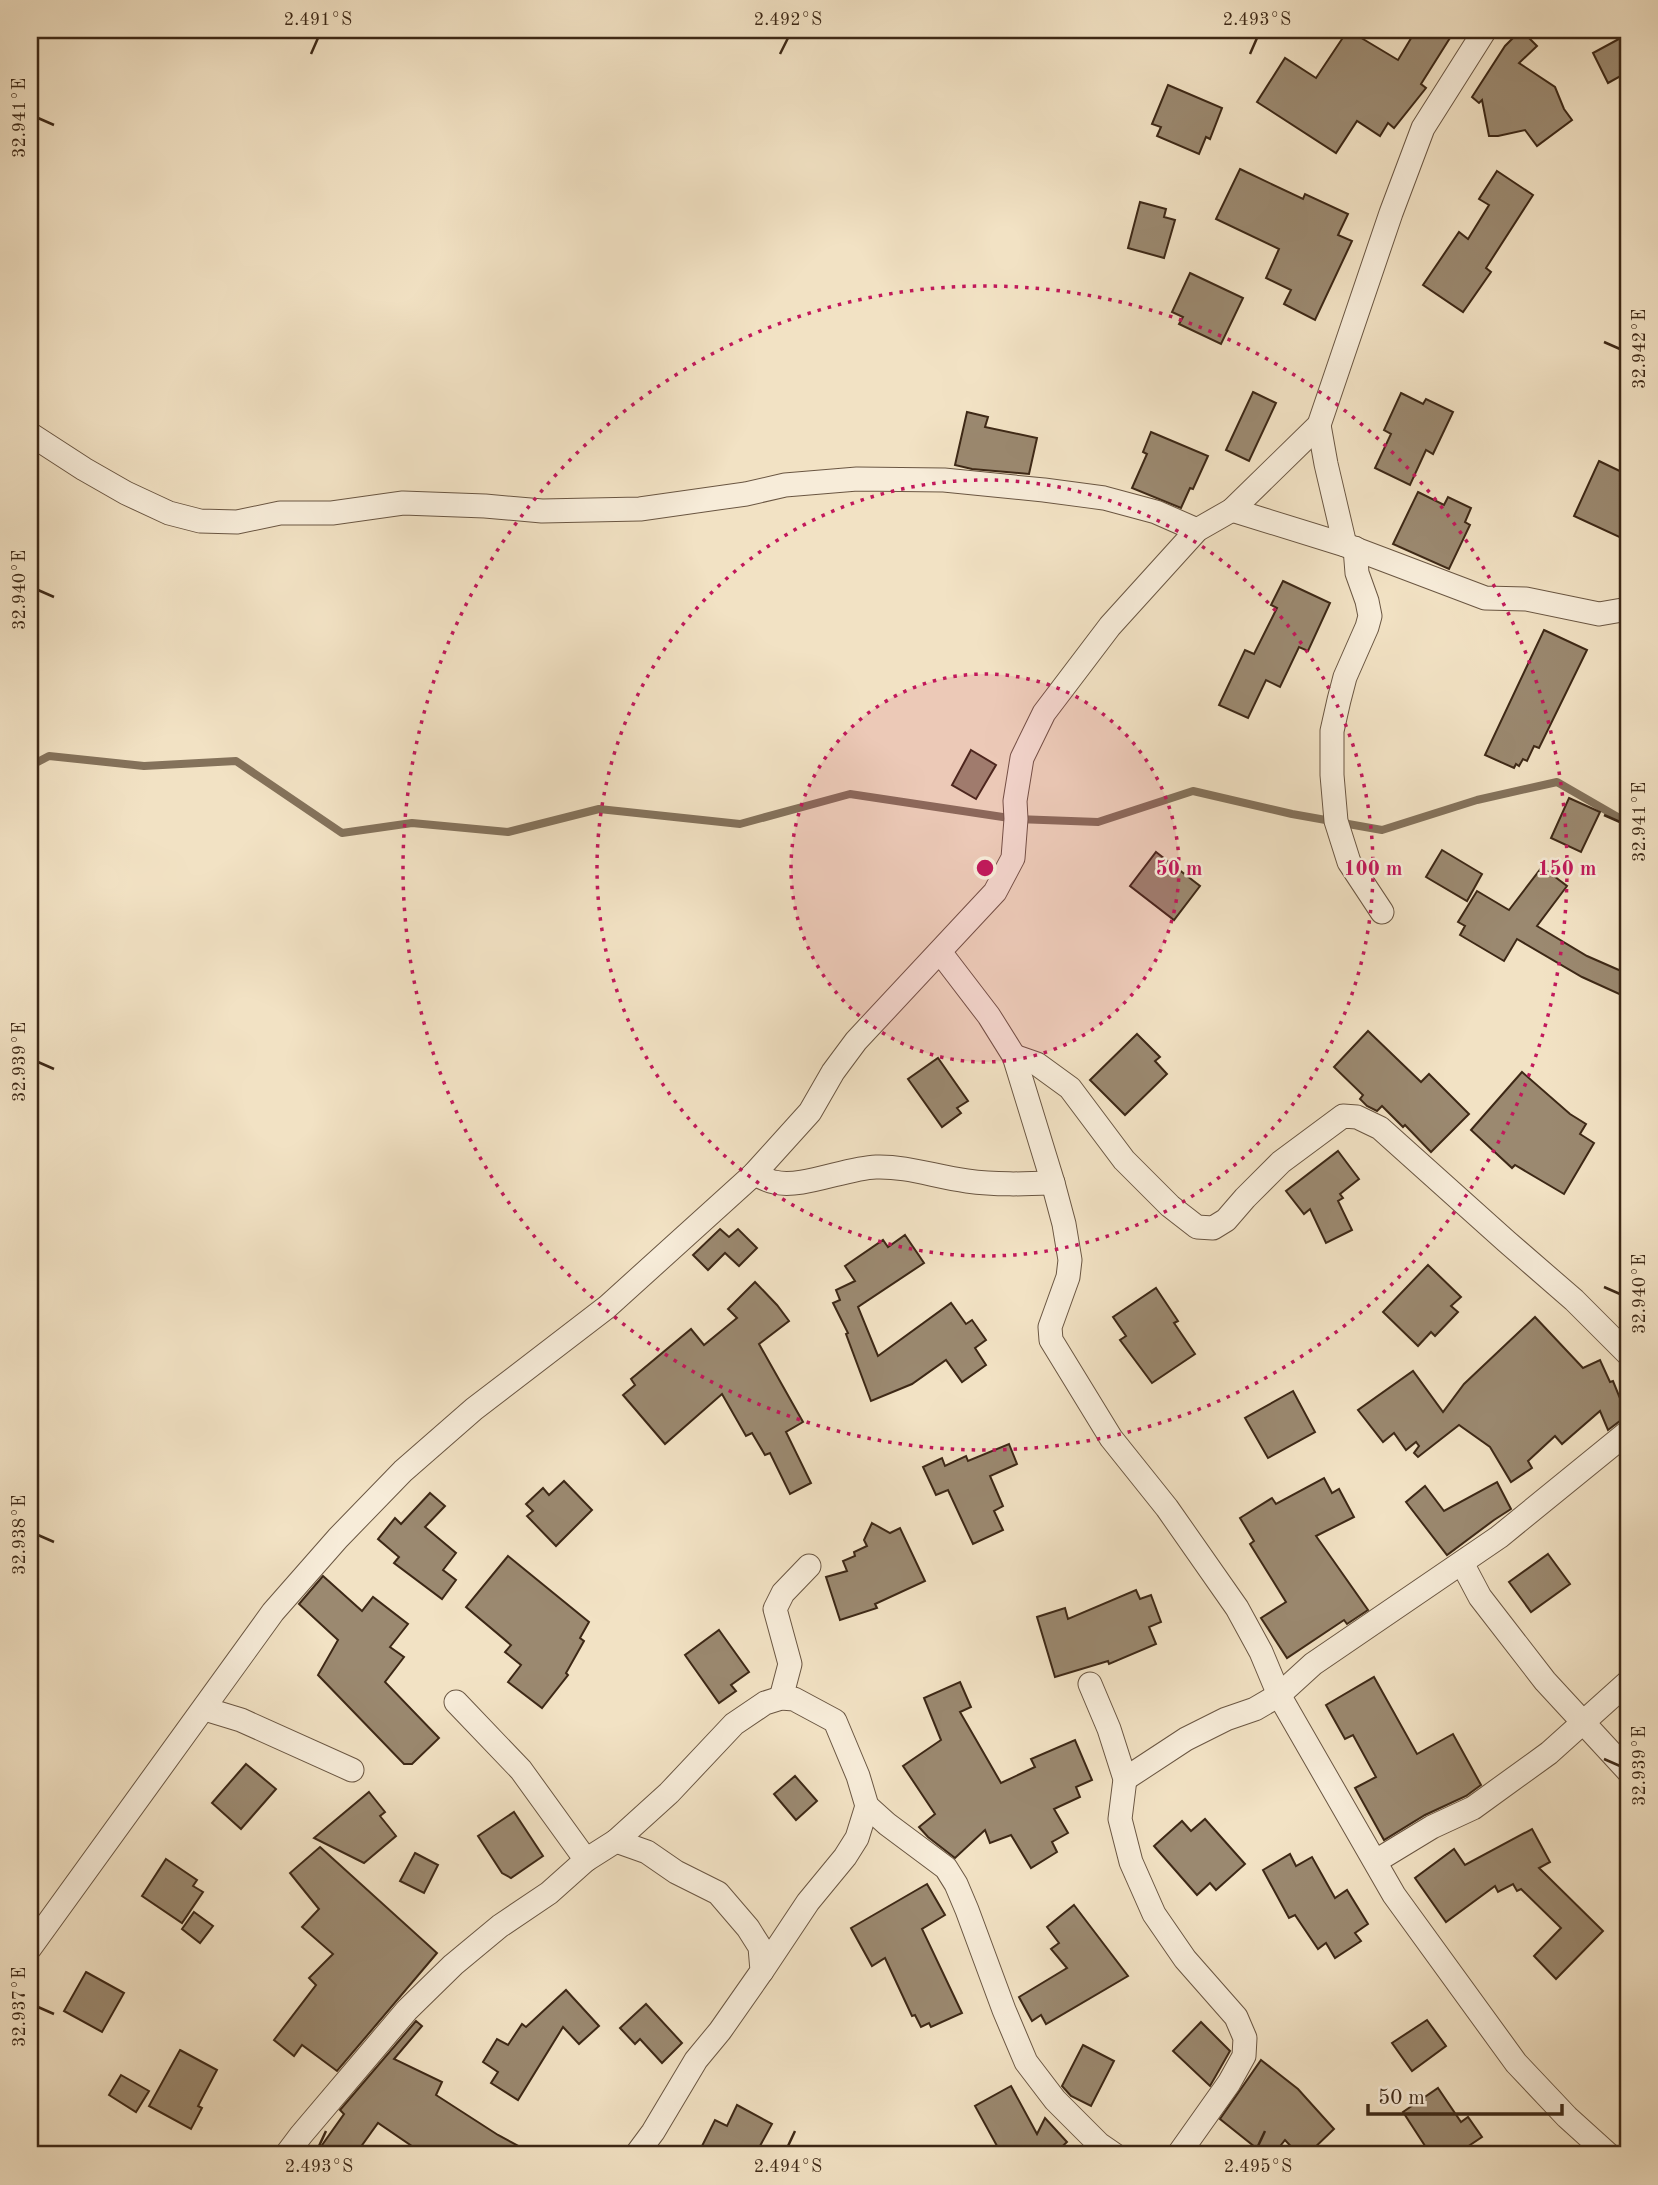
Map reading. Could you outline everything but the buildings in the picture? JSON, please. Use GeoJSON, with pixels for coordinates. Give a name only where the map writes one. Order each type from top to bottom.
{"type":"FeatureCollection","features":[{"type":"Feature","properties":{"kind":"street"},"geometry":{"type":"LineString","coordinates":[[30,1948],[274,1612],[338,1538],[403,1471],[474,1409],[607,1307],[754,1174],[810,1112],[833,1072],[856,1041],[995,892],[1013,858],[1015,801],[1023,758],[1044,713],[1110,626],[1197,530],[1232,510],[1319,425],[1391,213],[1423,128],[1485,30]]}},
{"type":"Feature","properties":{"kind":"street"},"geometry":{"type":"LineString","coordinates":[[1319,425],[1326,464],[1370,616],[1345,677],[1332,731],[1336,821],[1349,862],[1382,912]]}},
{"type":"Feature","properties":{"kind":"street"},"geometry":{"type":"LineString","coordinates":[[30,434],[126,493],[169,513],[200,521],[237,522],[280,513],[332,513],[403,503],[542,511],[640,509],[746,494],[785,485],[857,479],[944,480],[1104,498],[1156,512],[1197,530]]}},
{"type":"Feature","properties":{"kind":"street"},"geometry":{"type":"LineString","coordinates":[[1232,510],[1350,547],[1485,598],[1527,599],[1599,614],[1628,610]]}},
{"type":"Feature","properties":{"kind":"street"},"geometry":{"type":"LineString","coordinates":[[940,952],[989,1016],[1014,1056],[1053,1183],[1070,1260],[1068,1277],[1050,1328],[1051,1340],[1111,1438],[1167,1508],[1237,1608],[1261,1652],[1279,1695],[1394,1895],[1516,2063],[1567,2117],[1609,2155]]}},
{"type":"Feature","properties":{"kind":"street"},"geometry":{"type":"LineString","coordinates":[[1014,1056],[1037,1064],[1070,1088],[1124,1160],[1170,1206],[1197,1227],[1213,1228],[1226,1220],[1281,1162],[1343,1116],[1357,1117],[1380,1128],[1574,1300],[1628,1354]]}},
{"type":"Feature","properties":{"kind":"street"},"geometry":{"type":"LineString","coordinates":[[754,1174],[776,1183],[800,1183],[832,1174],[876,1167],[924,1171],[964,1181],[998,1184],[1053,1183]]}},
{"type":"Feature","properties":{"kind":"street"},"geometry":{"type":"LineString","coordinates":[[1125,1779],[1186,1739],[1226,1719],[1255,1709],[1279,1695],[1313,1664],[1499,1536],[1628,1432]]}},
{"type":"Feature","properties":{"kind":"street"},"geometry":{"type":"LineString","coordinates":[[1462,1563],[1480,1597],[1545,1681],[1628,1771]]}},
{"type":"Feature","properties":{"kind":"street"},"geometry":{"type":"LineString","coordinates":[[781,1698],[790,1664],[775,1609],[783,1593],[809,1566]]}},
{"type":"Feature","properties":{"kind":"street"},"geometry":{"type":"LineString","coordinates":[[1376,1861],[1432,1827],[1473,1808],[1549,1753],[1628,1682]]}},
{"type":"Feature","properties":{"kind":"street"},"geometry":{"type":"LineString","coordinates":[[1090,1684],[1109,1729],[1125,1779],[1120,1819],[1132,1862],[1154,1914],[1185,1959],[1236,2017],[1244,2038],[1244,2056],[1229,2084],[1178,2155]]}},
{"type":"Feature","properties":{"kind":"street"},"geometry":{"type":"LineString","coordinates":[[286,2155],[407,2010],[453,1965],[500,1926],[549,1893],[586,1860],[616,1841],[668,1793],[734,1724],[765,1703],[781,1698],[794,1699],[835,1721],[858,1776],[867,1806],[946,1868],[967,1910],[1026,2062],[1055,2100],[1099,2144],[1115,2155]]}},
{"type":"Feature","properties":{"kind":"street"},"geometry":{"type":"LineString","coordinates":[[456,1702],[521,1770],[586,1860]]}},
{"type":"Feature","properties":{"kind":"street"},"geometry":{"type":"LineString","coordinates":[[205,1709],[252,1724],[352,1770]]}},
{"type":"Feature","properties":{"kind":"street"},"geometry":{"type":"LineString","coordinates":[[636,2155],[696,2060],[720,2031],[808,1902],[845,1857],[857,1838],[867,1806]]}},
{"type":"Feature","properties":{"kind":"street"},"geometry":{"type":"LineString","coordinates":[[616,1841],[647,1852],[676,1872],[718,1893],[748,1928],[760,1947],[762,1971]]}},
{"type":"Feature","properties":{"kind":"waterway"},"geometry":{"type":"LineString","coordinates":[[30,766],[49,756],[144,766],[236,761],[342,833],[412,823],[508,832],[599,809],[740,824],[850,794],[1016,819],[1098,822],[1193,791],[1292,814],[1382,830],[1477,800],[1557,782],[1628,823]]}}]}
